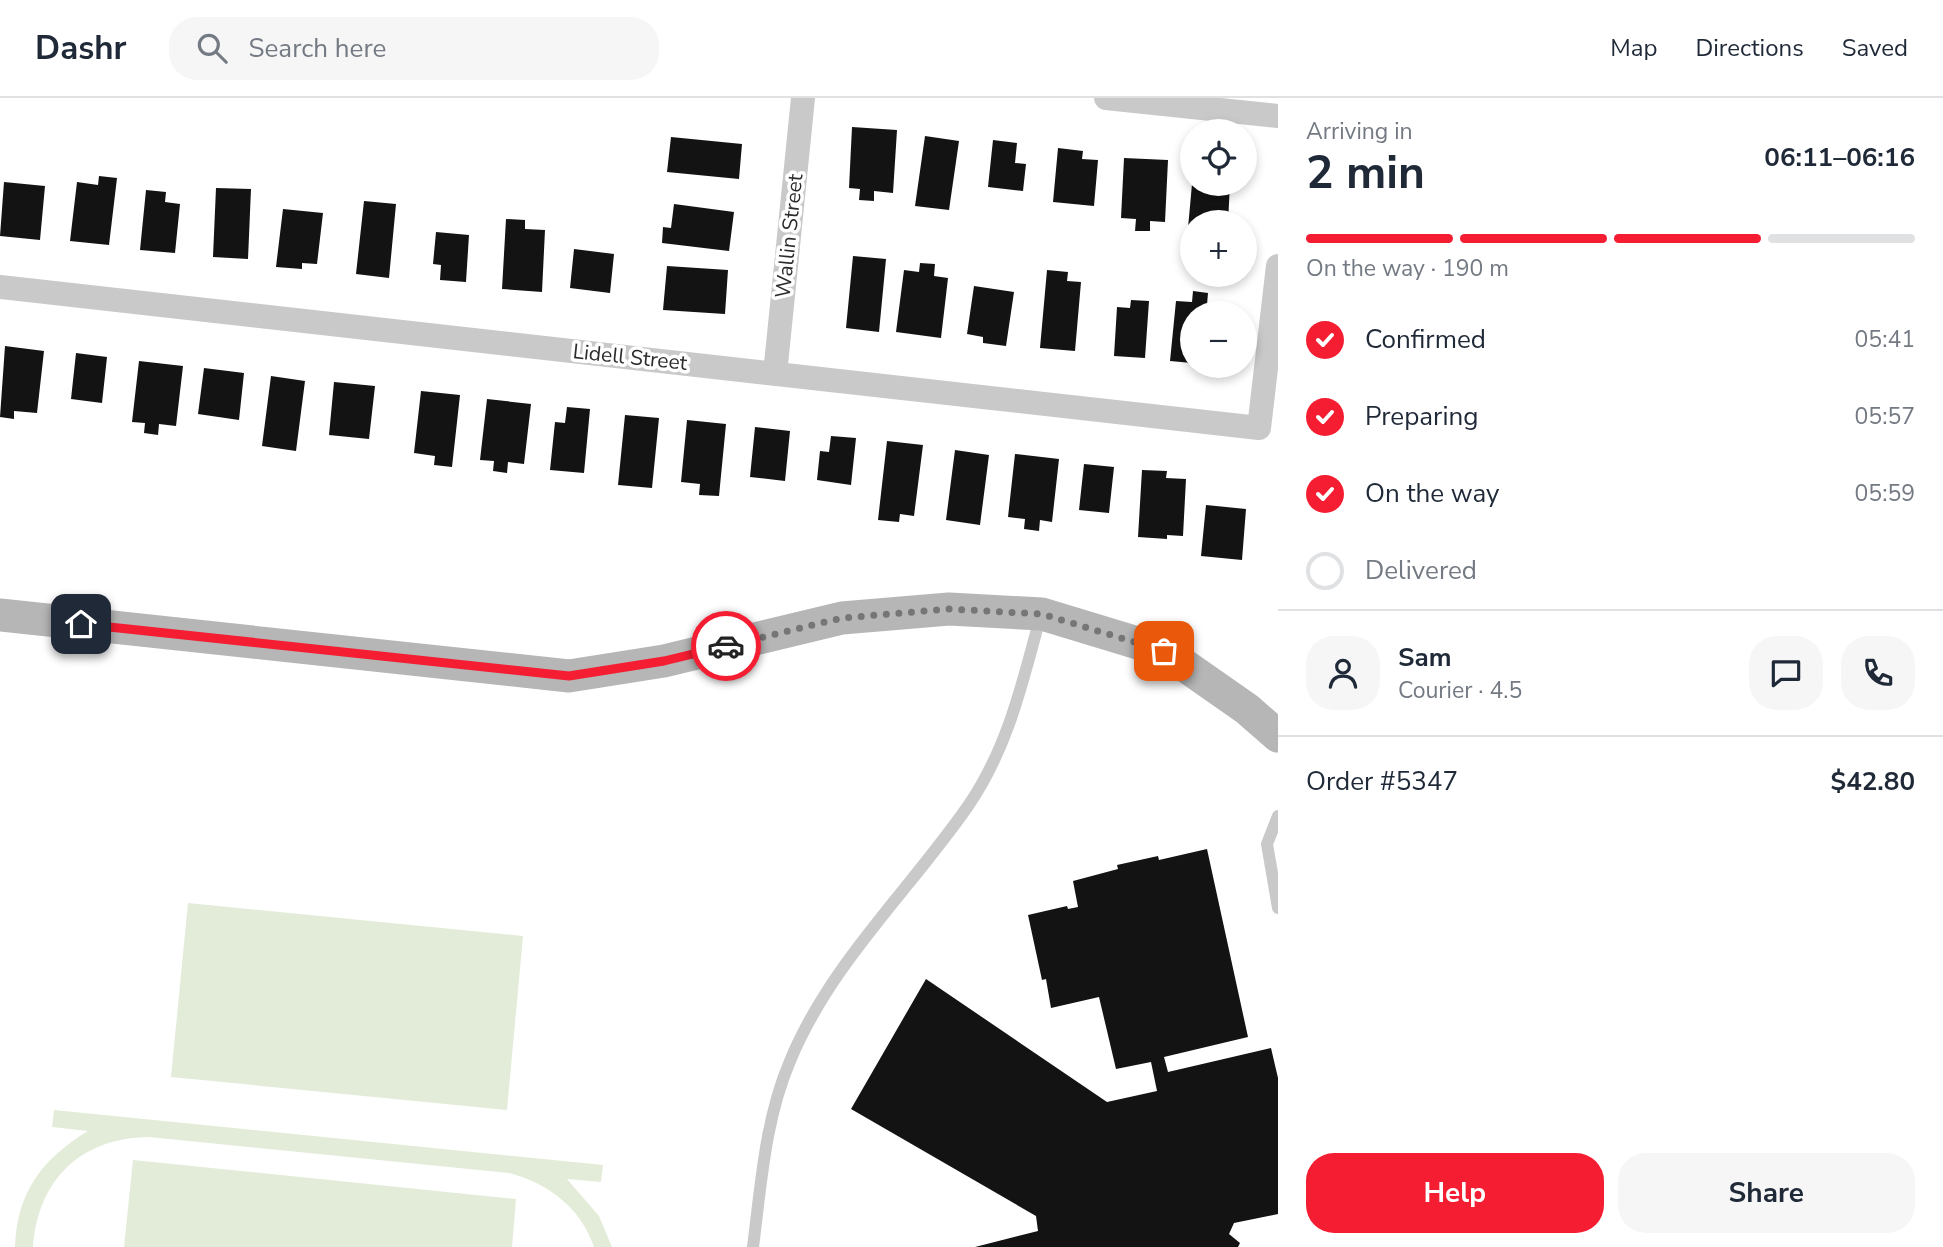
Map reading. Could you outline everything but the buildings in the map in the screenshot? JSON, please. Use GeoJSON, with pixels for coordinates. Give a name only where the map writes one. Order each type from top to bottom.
{"type":"FeatureCollection","features":[{"type":"Feature","properties":{"kind":"street","name":"Wallin Street"},"geometry":{"type":"LineString","coordinates":[[775,374],[803,98]]}},
{"type":"Feature","properties":{"kind":"street"},"geometry":{"type":"LineString","coordinates":[[1106,98],[1278,116]]}},
{"type":"Feature","properties":{"kind":"street","name":"Lidell Street"},"geometry":{"type":"LineString","coordinates":[[0,287],[1259,428],[1278,266]]}},
{"type":"Feature","properties":{"kind":"street"},"geometry":{"type":"LineString","coordinates":[[0,615],[569,676],[664,661],[842,618],[949,609],[1042,614],[1164,651],[1248,709],[1278,736]]}},
{"type":"Feature","properties":{"kind":"lane"},"geometry":{"type":"LineString","coordinates":[[753,1247],[768,1134],[789,1061],[820,1002],[881,916],[968,805],[1002,748],[1042,614]]}},
{"type":"Feature","properties":{"kind":"lane"},"geometry":{"type":"LineString","coordinates":[[1278,816],[1267,845],[1278,908]]}},
{"type":"Feature","properties":{"kind":"green space"},"geometry":{"type":"Polygon","coordinates":[[[188,903],[523,936],[507,1110],[171,1077],[188,903]]]}},
{"type":"Feature","properties":{"kind":"green space"},"geometry":{"type":"Polygon","coordinates":[[[54,1110],[603,1165],[601,1182],[567,1179],[599,1216],[612,1247],[594,1247],[581,1220],[561,1199],[537,1183],[509,1173],[149,1137],[124,1139],[102,1145],[67,1167],[44,1202],[33,1247],[15,1247],[21,1210],[35,1179],[57,1153],[88,1131],[52,1127],[54,1110]]]}},
{"type":"Feature","properties":{"kind":"green space"},"geometry":{"type":"Polygon","coordinates":[[[133,1160],[516,1199],[512,1247],[124,1247],[133,1160]]]}},
{"type":"Feature","properties":{"kind":"way so far"},"geometry":{"type":"LineString","coordinates":[[726,646],[842,618],[949,609],[1042,614],[1164,651]]}},
{"type":"Feature","properties":{"kind":"route"},"geometry":{"type":"LineString","coordinates":[[81,624],[569,676],[664,661],[726,646]]}}]}
